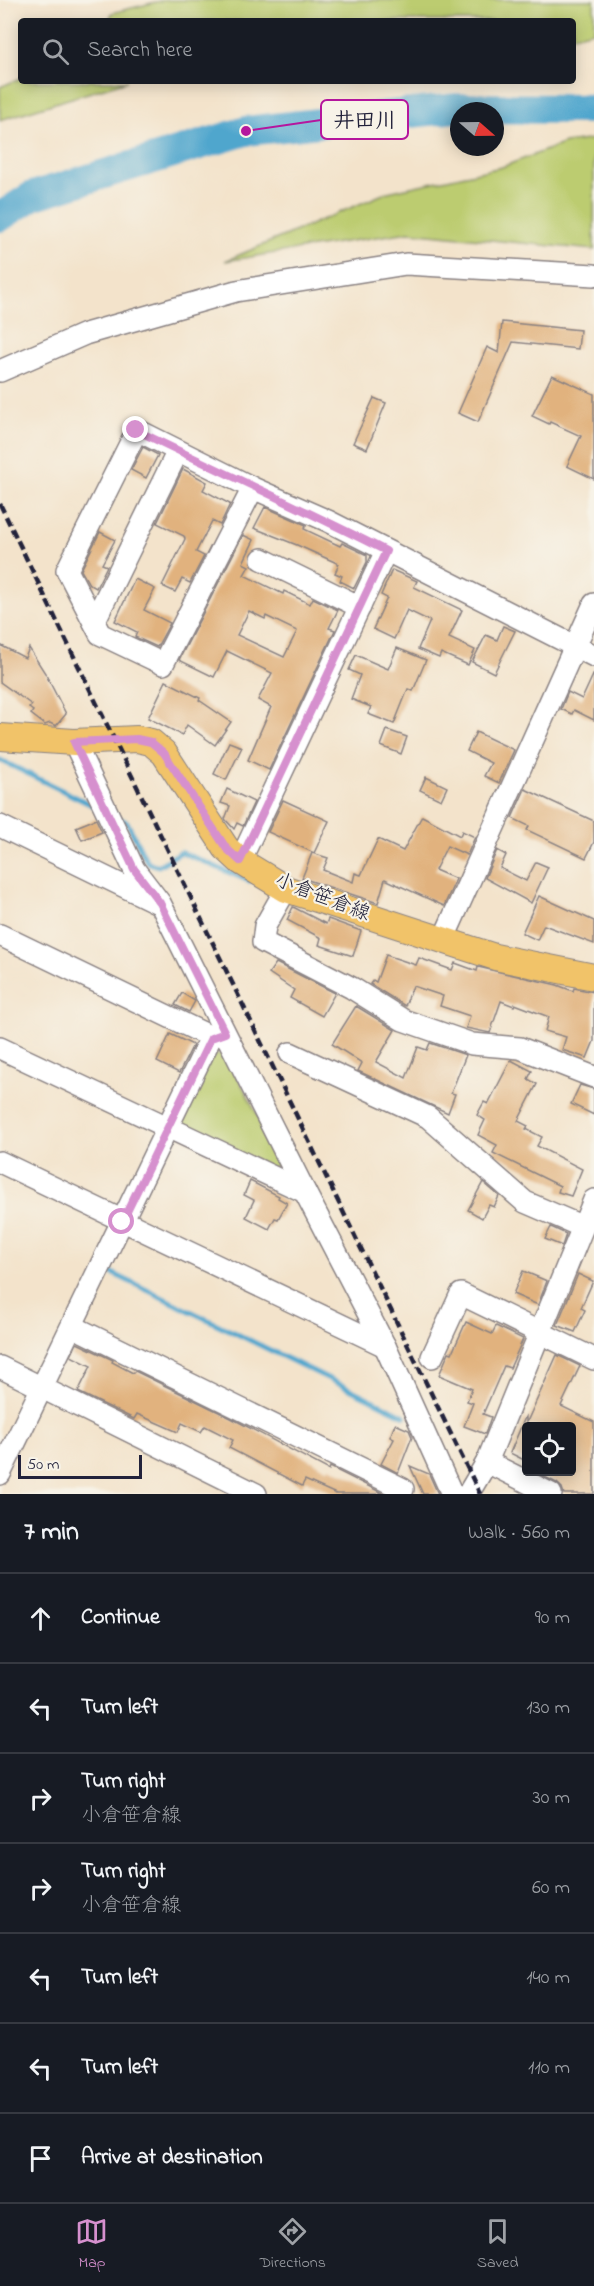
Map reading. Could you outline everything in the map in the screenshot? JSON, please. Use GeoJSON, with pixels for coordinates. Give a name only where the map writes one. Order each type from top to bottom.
{"type":"FeatureCollection","features":[{"type":"Feature","properties":{"kind":"main road","name":"小倉笹倉線"},"geometry":{"type":"LineString","coordinates":[[0,737],[74,742],[137,739],[151,742],[164,753],[226,848],[240,861],[286,889],[495,957],[594,977]]}},
{"type":"Feature","properties":{"kind":"street"},"geometry":{"type":"LineString","coordinates":[[0,371],[85,334],[236,291],[406,264],[594,275]]}},
{"type":"Feature","properties":{"kind":"street"},"geometry":{"type":"LineString","coordinates":[[253,488],[163,664],[100,634],[67,570],[136,430],[253,488],[328,521],[584,651]]}},
{"type":"Feature","properties":{"kind":"street"},"geometry":{"type":"LineString","coordinates":[[94,622],[178,451]]}},
{"type":"Feature","properties":{"kind":"street"},"geometry":{"type":"LineString","coordinates":[[240,861],[386,551]]}},
{"type":"Feature","properties":{"kind":"street"},"geometry":{"type":"LineString","coordinates":[[262,559],[360,607]]}},
{"type":"Feature","properties":{"kind":"street"},"geometry":{"type":"LineString","coordinates":[[443,940],[584,651],[594,604]]}},
{"type":"Feature","properties":{"kind":"street"},"geometry":{"type":"LineString","coordinates":[[74,742],[134,869],[160,903],[218,1035],[305,1192],[385,1346],[452,1494]]}},
{"type":"Feature","properties":{"kind":"street"},"geometry":{"type":"LineString","coordinates":[[0,826],[160,903]]}},
{"type":"Feature","properties":{"kind":"street"},"geometry":{"type":"LineString","coordinates":[[286,889],[265,926],[263,942],[352,988],[403,1020],[472,1044],[520,1048],[594,1077]]}},
{"type":"Feature","properties":{"kind":"street"},"geometry":{"type":"LineString","coordinates":[[0,935],[218,1035]]}},
{"type":"Feature","properties":{"kind":"street"},"geometry":{"type":"LineString","coordinates":[[0,1474],[166,1128],[218,1035]]}},
{"type":"Feature","properties":{"kind":"street"},"geometry":{"type":"LineString","coordinates":[[0,1048],[305,1192]]}},
{"type":"Feature","properties":{"kind":"street"},"geometry":{"type":"LineString","coordinates":[[290,1053],[428,1117],[525,1202],[584,1227]]}},
{"type":"Feature","properties":{"kind":"street"},"geometry":{"type":"LineString","coordinates":[[0,1162],[385,1346]]}},
{"type":"Feature","properties":{"kind":"street"},"geometry":{"type":"LineString","coordinates":[[468,1494],[487,1462],[594,1200]]}},
{"type":"Feature","properties":{"kind":"street"},"geometry":{"type":"LineString","coordinates":[[432,1357],[461,1294],[594,1359]]}},
{"type":"Feature","properties":{"kind":"street"},"geometry":{"type":"LineString","coordinates":[[72,1326],[403,1489],[401,1494]]}},
{"type":"Feature","properties":{"kind":"street"},"geometry":{"type":"LineString","coordinates":[[0,1367],[256,1494]]}},
{"type":"Feature","properties":{"kind":"street"},"geometry":{"type":"LineString","coordinates":[[487,1462],[551,1494]]}},
{"type":"Feature","properties":{"kind":"green space"},"geometry":{"type":"Polygon","coordinates":[[[164,0],[594,0],[594,31],[576,35],[576,18],[110,18],[112,13],[164,0]]]}},
{"type":"Feature","properties":{"kind":"green space"},"geometry":{"type":"Polygon","coordinates":[[[18,79],[18,84],[117,84],[0,120],[0,87],[18,79]]]}},
{"type":"Feature","properties":{"kind":"green space"},"geometry":{"type":"Polygon","coordinates":[[[594,139],[594,250],[409,232],[225,261],[388,192],[502,167],[565,143],[594,139]]]}},
{"type":"Feature","properties":{"kind":"green space"},"geometry":{"type":"Polygon","coordinates":[[[210,1053],[227,1056],[281,1160],[271,1172],[187,1132],[179,1117],[210,1053]]]}},
{"type":"Feature","properties":{"kind":"building"},"geometry":{"type":"Polygon","coordinates":[[[502,322],[580,330],[578,349],[513,342],[478,422],[458,413],[487,347],[499,353],[502,322]]]}},
{"type":"Feature","properties":{"kind":"building"},"geometry":{"type":"Polygon","coordinates":[[[552,375],[594,394],[594,479],[567,466],[581,436],[532,416],[552,375]]]}},
{"type":"Feature","properties":{"kind":"building"},"geometry":{"type":"Polygon","coordinates":[[[374,398],[386,403],[367,449],[353,443],[374,398]]]}},
{"type":"Feature","properties":{"kind":"building"},"geometry":{"type":"Polygon","coordinates":[[[143,447],[158,455],[146,478],[131,470],[143,447]]]}},
{"type":"Feature","properties":{"kind":"building"},"geometry":{"type":"Polygon","coordinates":[[[183,469],[207,482],[203,490],[230,504],[220,525],[212,521],[196,552],[204,556],[190,583],[182,579],[175,592],[162,586],[185,539],[184,536],[157,523],[183,469]]]}},
{"type":"Feature","properties":{"kind":"building"},"geometry":{"type":"Polygon","coordinates":[[[265,507],[306,525],[304,529],[340,546],[342,543],[367,555],[367,562],[354,588],[340,581],[342,576],[335,573],[339,564],[254,528],[265,507]]]}},
{"type":"Feature","properties":{"kind":"building"},"geometry":{"type":"Polygon","coordinates":[[[100,532],[115,540],[102,564],[107,566],[96,588],[89,584],[81,570],[100,532]]]}},
{"type":"Feature","properties":{"kind":"building"},"geometry":{"type":"Polygon","coordinates":[[[243,535],[254,540],[243,563],[249,566],[244,575],[283,594],[284,591],[310,604],[313,598],[338,610],[329,628],[335,630],[269,770],[248,760],[271,707],[258,700],[272,673],[227,651],[214,677],[179,660],[243,535]],[[249,611],[237,635],[284,657],[297,631],[266,616],[265,619],[249,611]]]}},
{"type":"Feature","properties":{"kind":"building"},"geometry":{"type":"Polygon","coordinates":[[[392,570],[417,581],[414,587],[462,610],[449,638],[475,650],[468,665],[441,653],[439,658],[418,649],[430,621],[407,610],[394,639],[373,629],[387,598],[381,595],[392,570]]]}},
{"type":"Feature","properties":{"kind":"building"},"geometry":{"type":"Polygon","coordinates":[[[135,579],[155,589],[144,610],[170,623],[157,647],[135,637],[137,632],[115,621],[135,579]]]}},
{"type":"Feature","properties":{"kind":"building"},"geometry":{"type":"Polygon","coordinates":[[[503,626],[515,631],[494,673],[472,662],[486,635],[497,640],[503,626]]]}},
{"type":"Feature","properties":{"kind":"building"},"geometry":{"type":"Polygon","coordinates":[[[0,645],[25,658],[29,648],[66,714],[56,726],[50,723],[45,725],[31,714],[33,711],[29,708],[32,705],[0,682],[0,645]]]}},
{"type":"Feature","properties":{"kind":"building"},"geometry":{"type":"Polygon","coordinates":[[[397,648],[426,660],[413,691],[408,689],[394,724],[368,714],[371,707],[351,699],[360,675],[349,670],[356,655],[388,669],[397,648]]]}},
{"type":"Feature","properties":{"kind":"building"},"geometry":{"type":"Polygon","coordinates":[[[594,673],[594,720],[574,710],[572,714],[561,709],[568,692],[582,699],[594,673]]]}},
{"type":"Feature","properties":{"kind":"building"},"geometry":{"type":"Polygon","coordinates":[[[166,681],[200,698],[199,700],[231,722],[215,745],[187,725],[182,735],[148,718],[166,681]]]}},
{"type":"Feature","properties":{"kind":"building"},"geometry":{"type":"Polygon","coordinates":[[[387,730],[407,737],[401,754],[381,746],[387,730]]]}},
{"type":"Feature","properties":{"kind":"building"},"geometry":{"type":"Polygon","coordinates":[[[476,732],[514,750],[499,783],[484,776],[491,763],[467,751],[476,732]]]}},
{"type":"Feature","properties":{"kind":"building"},"geometry":{"type":"Polygon","coordinates":[[[229,742],[242,747],[226,780],[214,774],[229,742]]]}},
{"type":"Feature","properties":{"kind":"building"},"geometry":{"type":"Polygon","coordinates":[[[426,777],[447,787],[441,800],[420,790],[426,777]]]}},
{"type":"Feature","properties":{"kind":"building"},"geometry":{"type":"Polygon","coordinates":[[[227,789],[254,802],[243,826],[237,823],[234,829],[225,819],[230,806],[221,803],[227,789]]]}},
{"type":"Feature","properties":{"kind":"building"},"geometry":{"type":"Polygon","coordinates":[[[525,789],[594,821],[594,842],[586,858],[527,830],[529,826],[512,818],[525,789]]]}},
{"type":"Feature","properties":{"kind":"building"},"geometry":{"type":"Polygon","coordinates":[[[283,800],[329,821],[314,853],[268,832],[283,800]]]}},
{"type":"Feature","properties":{"kind":"building"},"geometry":{"type":"Polygon","coordinates":[[[422,816],[460,836],[462,831],[475,837],[467,855],[447,846],[435,870],[456,879],[444,906],[385,879],[378,903],[302,878],[312,853],[328,858],[323,870],[353,882],[355,873],[361,875],[378,839],[403,851],[422,816]]]}},
{"type":"Feature","properties":{"kind":"building"},"geometry":{"type":"Polygon","coordinates":[[[96,819],[102,832],[82,840],[76,827],[96,819]]]}},
{"type":"Feature","properties":{"kind":"building"},"geometry":{"type":"Polygon","coordinates":[[[497,850],[506,855],[500,868],[526,881],[536,862],[548,867],[531,903],[485,878],[497,850]]]}},
{"type":"Feature","properties":{"kind":"building"},"geometry":{"type":"Polygon","coordinates":[[[539,896],[594,921],[594,944],[544,925],[537,940],[522,933],[539,896]]]}},
{"type":"Feature","properties":{"kind":"building"},"geometry":{"type":"Polygon","coordinates":[[[293,907],[326,924],[328,919],[361,931],[353,956],[319,945],[321,938],[287,920],[293,907]]]}},
{"type":"Feature","properties":{"kind":"building"},"geometry":{"type":"Polygon","coordinates":[[[386,955],[416,965],[419,958],[452,970],[455,963],[477,971],[478,967],[557,985],[573,991],[574,988],[594,992],[594,1041],[587,1058],[562,1050],[566,1037],[545,1031],[549,1017],[515,1004],[514,1006],[501,1001],[490,1033],[466,1028],[470,1016],[440,1006],[443,996],[413,986],[405,1006],[370,984],[373,980],[376,982],[386,955]]]}},
{"type":"Feature","properties":{"kind":"building"},"geometry":{"type":"Polygon","coordinates":[[[276,963],[335,993],[322,1016],[290,998],[294,990],[269,973],[276,963]]]}},
{"type":"Feature","properties":{"kind":"building"},"geometry":{"type":"Polygon","coordinates":[[[182,993],[195,1001],[189,1012],[175,1005],[182,993]]]}},
{"type":"Feature","properties":{"kind":"building"},"geometry":{"type":"Polygon","coordinates":[[[356,1006],[395,1030],[376,1062],[406,1078],[418,1047],[427,1050],[430,1043],[466,1055],[451,1093],[455,1094],[448,1113],[358,1071],[362,1063],[332,1044],[356,1006]]]}},
{"type":"Feature","properties":{"kind":"building"},"geometry":{"type":"Polygon","coordinates":[[[170,1034],[193,1045],[179,1073],[157,1062],[170,1034]]]}},
{"type":"Feature","properties":{"kind":"building"},"geometry":{"type":"Polygon","coordinates":[[[511,1060],[532,1071],[528,1079],[537,1084],[518,1121],[528,1126],[526,1129],[542,1137],[537,1146],[582,1169],[571,1196],[558,1192],[560,1186],[493,1153],[497,1145],[478,1135],[485,1120],[477,1115],[484,1102],[488,1104],[511,1060]]]}},
{"type":"Feature","properties":{"kind":"building"},"geometry":{"type":"Polygon","coordinates":[[[580,1085],[594,1089],[594,1115],[571,1104],[580,1085]]]}},
{"type":"Feature","properties":{"kind":"building"},"geometry":{"type":"Polygon","coordinates":[[[250,1181],[279,1196],[278,1198],[287,1203],[269,1229],[246,1217],[254,1200],[244,1195],[250,1181]]]}},
{"type":"Feature","properties":{"kind":"building"},"geometry":{"type":"Polygon","coordinates":[[[483,1182],[499,1196],[494,1207],[489,1205],[482,1218],[468,1210],[483,1182]]]}},
{"type":"Feature","properties":{"kind":"building"},"geometry":{"type":"Polygon","coordinates":[[[551,1227],[566,1234],[562,1246],[545,1239],[551,1227]]]}},
{"type":"Feature","properties":{"kind":"building"},"geometry":{"type":"Polygon","coordinates":[[[523,1271],[547,1281],[538,1305],[513,1294],[523,1271]]]}},
{"type":"Feature","properties":{"kind":"building"},"geometry":{"type":"Polygon","coordinates":[[[578,1274],[593,1281],[581,1308],[585,1310],[575,1332],[557,1325],[578,1274]]]}},
{"type":"Feature","properties":{"kind":"building"},"geometry":{"type":"Polygon","coordinates":[[[466,1322],[492,1334],[496,1326],[523,1339],[510,1368],[504,1366],[483,1414],[491,1417],[485,1434],[464,1426],[473,1403],[467,1401],[472,1389],[439,1375],[466,1322]]]}},
{"type":"Feature","properties":{"kind":"building"},"geometry":{"type":"Polygon","coordinates":[[[77,1343],[113,1360],[112,1362],[133,1373],[135,1371],[231,1418],[329,1470],[330,1467],[384,1494],[336,1494],[305,1480],[302,1486],[229,1448],[233,1440],[205,1426],[201,1432],[182,1423],[178,1432],[137,1414],[134,1419],[78,1392],[91,1366],[71,1356],[77,1343]]]}},
{"type":"Feature","properties":{"kind":"building"},"geometry":{"type":"Polygon","coordinates":[[[557,1355],[580,1366],[561,1406],[594,1422],[594,1494],[564,1494],[557,1483],[543,1476],[576,1476],[576,1422],[527,1422],[557,1355]]]}},
{"type":"Feature","properties":{"kind":"building"},"geometry":{"type":"Polygon","coordinates":[[[395,1424],[409,1430],[412,1437],[398,1473],[381,1464],[394,1439],[390,1437],[395,1424]]]}},
{"type":"Feature","properties":{"kind":"building"},"geometry":{"type":"Polygon","coordinates":[[[522,1424],[522,1459],[510,1453],[522,1424]]]}},
{"type":"Feature","properties":{"kind":"building"},"geometry":{"type":"Polygon","coordinates":[[[410,1466],[429,1474],[438,1494],[423,1494],[410,1466]]]}},
{"type":"Feature","properties":{"kind":"waterway"},"geometry":{"type":"LineString","coordinates":[[0,217],[32,196],[246,131],[456,108],[594,109]]}},
{"type":"Feature","properties":{"kind":"waterway"},"geometry":{"type":"LineString","coordinates":[[0,760],[98,808]]}},
{"type":"Feature","properties":{"kind":"waterway"},"geometry":{"type":"LineString","coordinates":[[117,818],[127,822],[147,862],[158,866],[181,852],[249,881]]}},
{"type":"Feature","properties":{"kind":"waterway"},"geometry":{"type":"LineString","coordinates":[[110,1272],[405,1416]]}},
{"type":"Feature","properties":{"kind":"railway"},"geometry":{"type":"LineString","coordinates":[[0,504],[480,1494]]}},
{"type":"Feature","properties":{"kind":"place","name":"井田川"},"geometry":{"type":"Point","coordinates":[246,131]}},
{"type":"Feature","properties":{"kind":"route"},"geometry":{"type":"LineString","coordinates":[[122,1222],[211,1038],[225,1033],[160,903],[134,869],[74,742],[137,739],[151,742],[164,753],[226,848],[240,861],[386,551],[136,430]]}}]}
